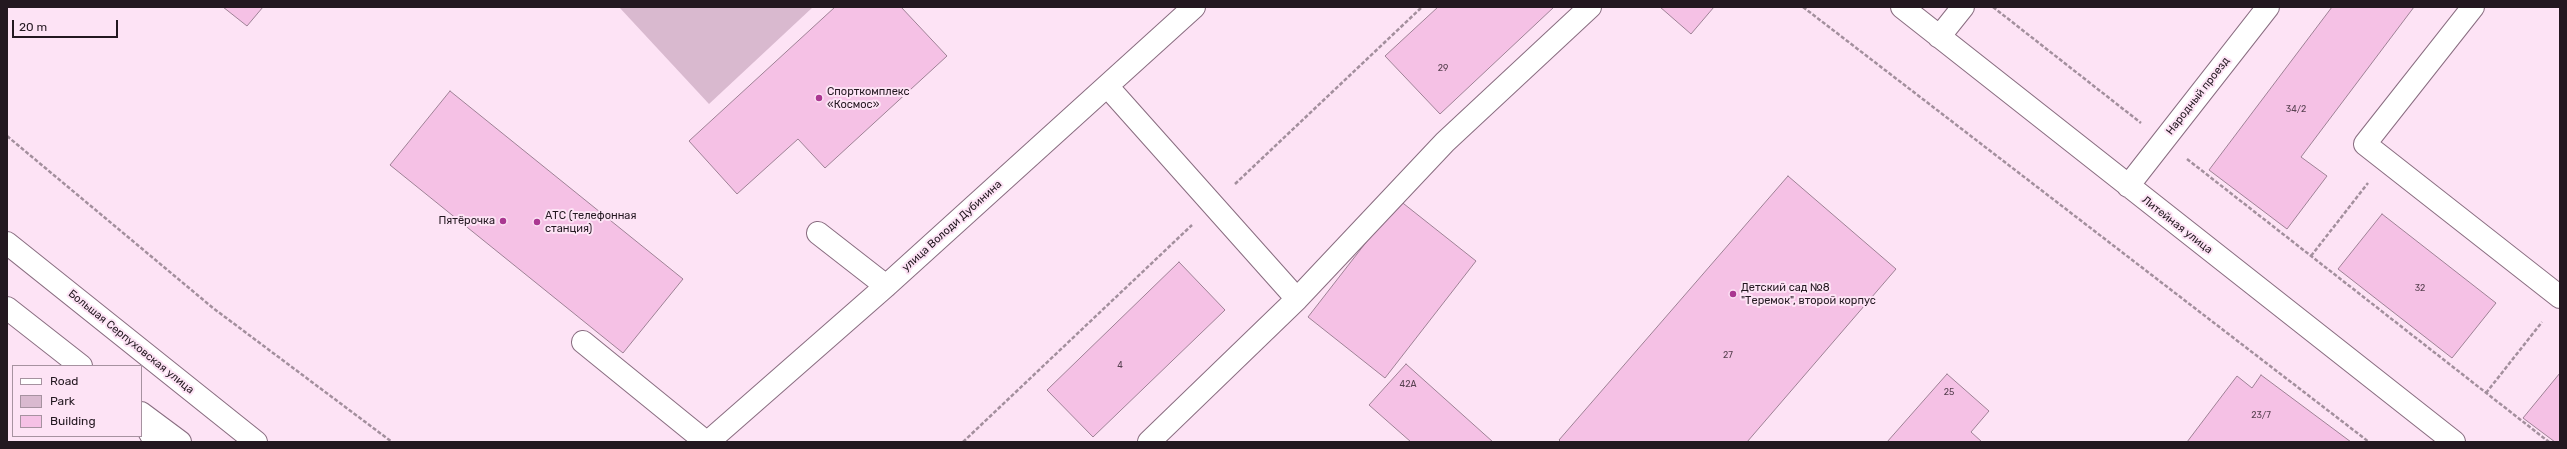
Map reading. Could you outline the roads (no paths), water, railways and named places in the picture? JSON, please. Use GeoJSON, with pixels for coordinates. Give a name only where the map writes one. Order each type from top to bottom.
{"type":"FeatureCollection","features":[{"type":"Feature","properties":{"kind":"street","name":"улица Володи Дубинина"},"geometry":{"type":"LineString","coordinates":[[707,442],[886,286],[1194,7]]}},
{"type":"Feature","properties":{"kind":"street"},"geometry":{"type":"LineString","coordinates":[[1149,442],[1297,300],[1445,142],[1590,7]]}},
{"type":"Feature","properties":{"kind":"street","name":"Литейная улица"},"geometry":{"type":"LineString","coordinates":[[1902,7],[2454,442]]}},
{"type":"Feature","properties":{"kind":"street"},"geometry":{"type":"LineString","coordinates":[[1940,37],[1963,7]]}},
{"type":"Feature","properties":{"kind":"street","name":"Народный проезд"},"geometry":{"type":"LineString","coordinates":[[2128,186],[2268,7]]}},
{"type":"Feature","properties":{"kind":"street"},"geometry":{"type":"LineString","coordinates":[[2473,7],[2365,144],[2560,297]]}},
{"type":"Feature","properties":{"kind":"street"},"geometry":{"type":"LineString","coordinates":[[1107,86],[1297,300]]}},
{"type":"Feature","properties":{"kind":"street"},"geometry":{"type":"LineString","coordinates":[[818,233],[886,286]]}},
{"type":"Feature","properties":{"kind":"street","name":"Большая Серпуховская улица"},"geometry":{"type":"LineString","coordinates":[[7,243],[256,442]]}},
{"type":"Feature","properties":{"kind":"street"},"geometry":{"type":"LineString","coordinates":[[7,308],[80,365]]}},
{"type":"Feature","properties":{"kind":"street"},"geometry":{"type":"LineString","coordinates":[[583,342],[707,442]]}},
{"type":"Feature","properties":{"kind":"street"},"geometry":{"type":"LineString","coordinates":[[142,414],[180,442]]}},
{"type":"Feature","properties":{"kind":"street"},"geometry":{"type":"LineString","coordinates":[[142,419],[155,442]]}},
{"type":"Feature","properties":{"kind":"place","name":"Спорткомплекс «Космос»"},"geometry":{"type":"Point","coordinates":[819,98]}},
{"type":"Feature","properties":{"kind":"place","name":"Пятёрочка"},"geometry":{"type":"Point","coordinates":[503,221]}},
{"type":"Feature","properties":{"kind":"place","name":"АТС (телефонная станция)"},"geometry":{"type":"Point","coordinates":[537,222]}},
{"type":"Feature","properties":{"kind":"place","name":"Детский сад №8 \"Теремок\", второй корпус"},"geometry":{"type":"Point","coordinates":[1733,294]}}]}
